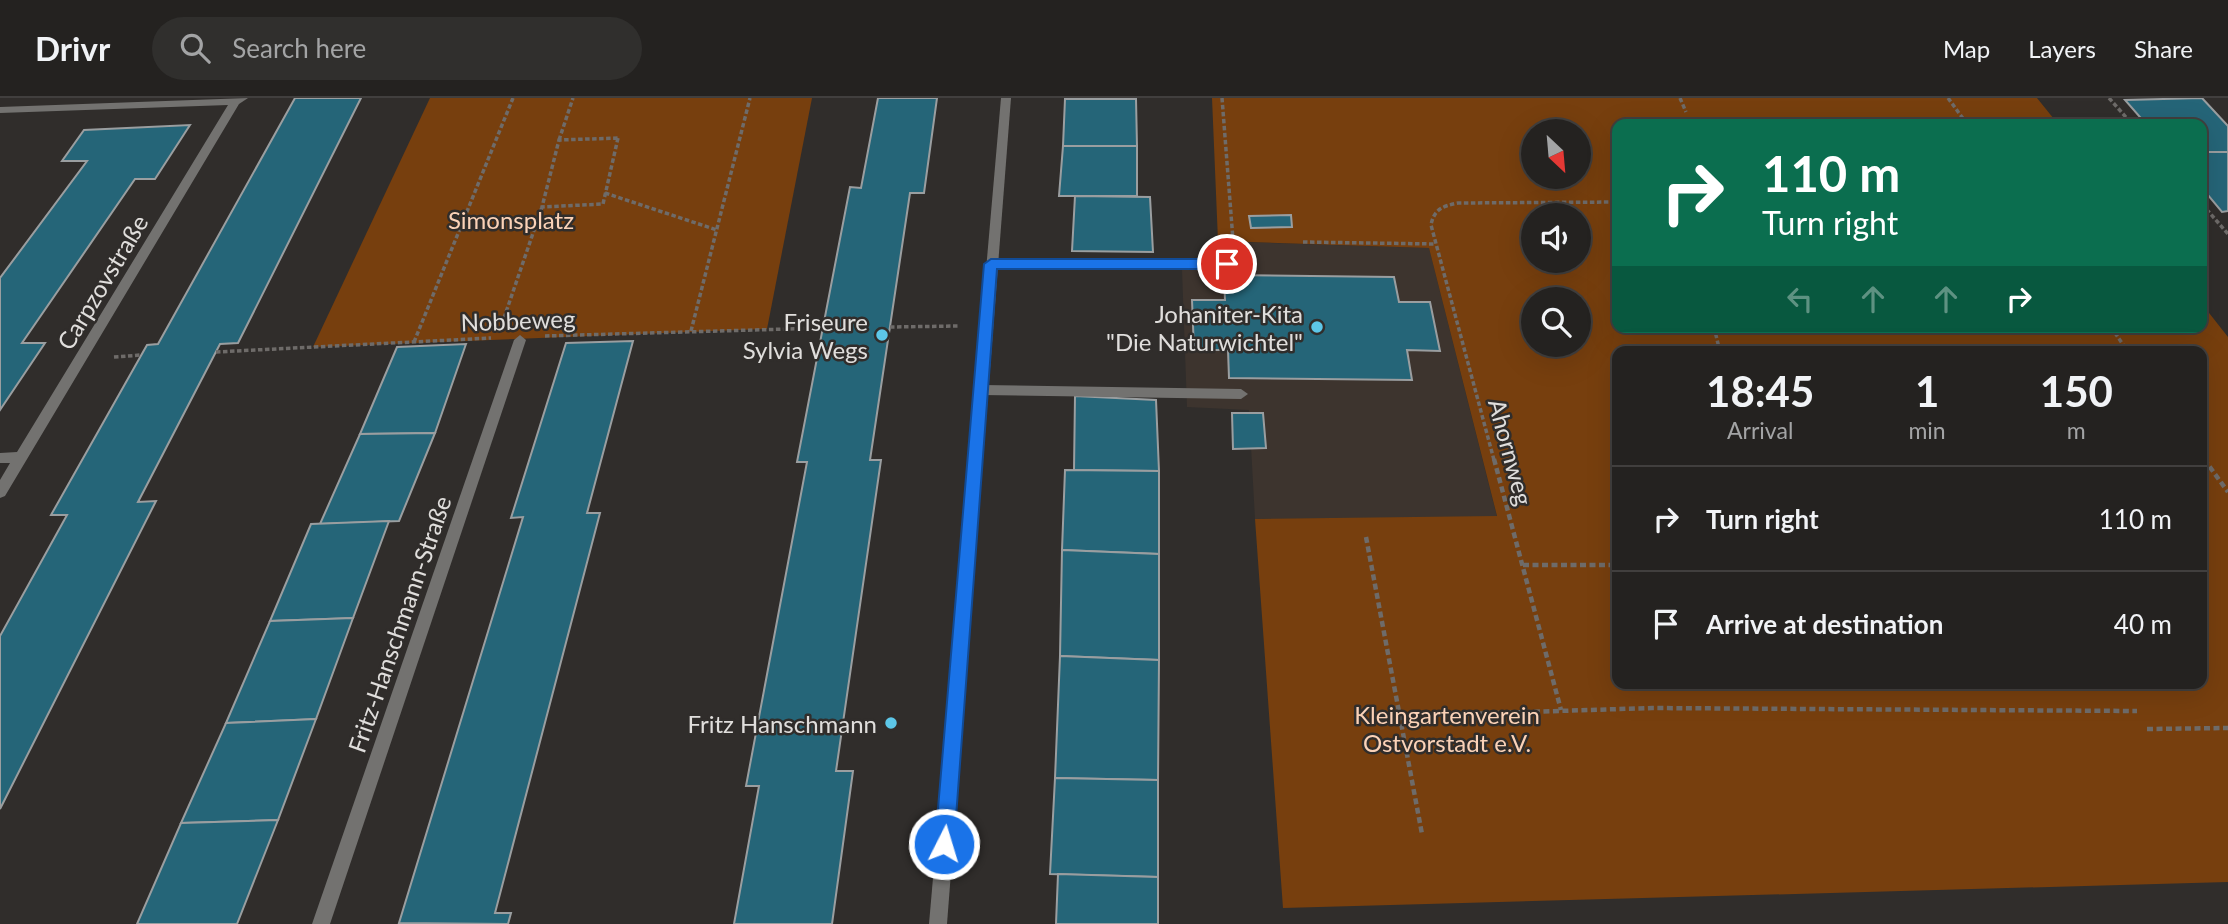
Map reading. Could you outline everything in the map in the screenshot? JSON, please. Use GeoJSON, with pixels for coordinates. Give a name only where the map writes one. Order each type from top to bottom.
{"type":"FeatureCollection","features":[{"type":"Feature","properties":{"kind":"street"},"geometry":{"type":"LineString","coordinates":[[938,924],[1006,98]]}},
{"type":"Feature","properties":{"kind":"street"},"geometry":{"type":"LineString","coordinates":[[0,110],[239,100]]}},
{"type":"Feature","properties":{"kind":"street","name":"Carpzovstraße"},"geometry":{"type":"LineString","coordinates":[[0,492],[239,100]]}},
{"type":"Feature","properties":{"kind":"street"},"geometry":{"type":"LineString","coordinates":[[991,264],[1227,264]]}},
{"type":"Feature","properties":{"kind":"street","name":"Fritz-Hanschmann-Straße"},"geometry":{"type":"LineString","coordinates":[[321,924],[526,338]]}},
{"type":"Feature","properties":{"kind":"street"},"geometry":{"type":"LineString","coordinates":[[982,390],[1241,394]]}},
{"type":"Feature","properties":{"kind":"street"},"geometry":{"type":"LineString","coordinates":[[0,458],[21,457]]}},
{"type":"Feature","properties":{"kind":"path"},"geometry":{"type":"LineString","coordinates":[[415,342],[513,98]]}},
{"type":"Feature","properties":{"kind":"path"},"geometry":{"type":"LineString","coordinates":[[502,325],[542,207],[573,98]]}},
{"type":"Feature","properties":{"kind":"path"},"geometry":{"type":"LineString","coordinates":[[691,331],[750,98]]}},
{"type":"Feature","properties":{"kind":"path"},"geometry":{"type":"LineString","coordinates":[[1222,98],[1233,242]]}},
{"type":"Feature","properties":{"kind":"path"},"geometry":{"type":"LineString","coordinates":[[1680,98],[1686,112]]}},
{"type":"Feature","properties":{"kind":"path"},"geometry":{"type":"LineString","coordinates":[[1948,98],[1963,119]]}},
{"type":"Feature","properties":{"kind":"path"},"geometry":{"type":"LineString","coordinates":[[2109,98],[2128,119]]}},
{"type":"Feature","properties":{"kind":"path"},"geometry":{"type":"LineString","coordinates":[[542,207],[603,204],[618,138],[559,140]]}},
{"type":"Feature","properties":{"kind":"path"},"geometry":{"type":"LineString","coordinates":[[606,193],[717,230]]}},
{"type":"Feature","properties":{"kind":"path","name":"Ahornweg"},"geometry":{"type":"LineString","coordinates":[[1561,711],[1431,225],[1432,214],[1440,206],[1458,203],[1612,202]]}},
{"type":"Feature","properties":{"kind":"path"},"geometry":{"type":"LineString","coordinates":[[2207,210],[2228,234]]}},
{"type":"Feature","properties":{"kind":"path"},"geometry":{"type":"LineString","coordinates":[[1303,242],[1436,244]]}},
{"type":"Feature","properties":{"kind":"path"},"geometry":{"type":"LineString","coordinates":[[890,327],[986,325]]}},
{"type":"Feature","properties":{"kind":"path","name":"Nobbeweg"},"geometry":{"type":"LineString","coordinates":[[526,338],[823,328]]}},
{"type":"Feature","properties":{"kind":"path","name":"Nobbeweg"},"geometry":{"type":"LineString","coordinates":[[216,352],[498,338]]}},
{"type":"Feature","properties":{"kind":"path"},"geometry":{"type":"LineString","coordinates":[[2207,462],[2228,492]]}},
{"type":"Feature","properties":{"kind":"path"},"geometry":{"type":"LineString","coordinates":[[1366,537],[1422,834]]}},
{"type":"Feature","properties":{"kind":"path"},"geometry":{"type":"LineString","coordinates":[[1523,565],[1612,565]]}},
{"type":"Feature","properties":{"kind":"path"},"geometry":{"type":"LineString","coordinates":[[1401,716],[1666,708],[2137,711]]}},
{"type":"Feature","properties":{"kind":"path"},"geometry":{"type":"LineString","coordinates":[[2147,729],[2228,727]]}},
{"type":"Feature","properties":{"kind":"shaded area","name":"Johaniter-Kita \"Die Naturwichtel\""},"geometry":{"type":"Polygon","coordinates":[[[1242,242],[1429,248],[1497,517],[1255,519],[1249,410],[1187,407],[1182,270],[1226,269],[1242,242]]]}},
{"type":"Feature","properties":{"kind":"green space","name":"Simonsplatz"},"geometry":{"type":"Polygon","coordinates":[[[430,98],[812,98],[767,329],[313,347],[430,98]]]}},
{"type":"Feature","properties":{"kind":"green space","name":"Kleingartenverein Ostvorstadt e.V."},"geometry":{"type":"Polygon","coordinates":[[[1212,98],[2037,98],[2054,119],[1612,119],[1612,333],[2207,333],[2207,310],[2228,337],[2228,882],[1283,908],[1255,519],[1497,516],[1429,248],[1218,241],[1212,98]]]}},
{"type":"Feature","properties":{"kind":"building"},"geometry":{"type":"Polygon","coordinates":[[[295,98],[361,98],[238,343],[220,344],[138,502],[156,501],[0,809],[0,636],[67,515],[51,515],[147,345],[158,344],[295,98]]]}},
{"type":"Feature","properties":{"kind":"building"},"geometry":{"type":"Polygon","coordinates":[[[878,98],[937,98],[924,193],[910,193],[870,460],[881,460],[836,771],[853,771],[832,924],[734,924],[759,786],[746,786],[807,462],[797,462],[850,187],[861,188],[878,98]]]}},
{"type":"Feature","properties":{"kind":"building"},"geometry":{"type":"Polygon","coordinates":[[[2202,98],[2228,126],[2228,152],[2207,152],[2207,119],[2142,119],[2125,100],[2202,98]]]}},
{"type":"Feature","properties":{"kind":"building"},"geometry":{"type":"Polygon","coordinates":[[[1065,99],[1136,99],[1137,146],[1063,146],[1065,99]]]}},
{"type":"Feature","properties":{"kind":"building"},"geometry":{"type":"Polygon","coordinates":[[[190,125],[155,179],[135,179],[22,343],[45,343],[0,410],[0,278],[87,161],[62,161],[84,130],[190,125]]]}},
{"type":"Feature","properties":{"kind":"building"},"geometry":{"type":"Polygon","coordinates":[[[1063,146],[1137,146],[1137,196],[1059,196],[1063,146]]]}},
{"type":"Feature","properties":{"kind":"building"},"geometry":{"type":"Polygon","coordinates":[[[2207,152],[2228,152],[2228,211],[2222,212],[2207,194],[2207,152]]]}},
{"type":"Feature","properties":{"kind":"building"},"geometry":{"type":"Polygon","coordinates":[[[1075,196],[1150,197],[1153,252],[1072,251],[1075,196]]]}},
{"type":"Feature","properties":{"kind":"building"},"geometry":{"type":"Polygon","coordinates":[[[1291,215],[1292,227],[1251,228],[1249,216],[1291,215]]]}},
{"type":"Feature","properties":{"kind":"building"},"geometry":{"type":"Polygon","coordinates":[[[1224,275],[1394,277],[1399,302],[1430,302],[1440,351],[1407,350],[1412,380],[1229,378],[1228,350],[1194,350],[1192,300],[1225,300],[1224,275]]]}},
{"type":"Feature","properties":{"kind":"building"},"geometry":{"type":"Polygon","coordinates":[[[633,341],[587,513],[600,513],[495,913],[511,913],[508,924],[399,923],[523,517],[511,518],[566,343],[633,341]]]}},
{"type":"Feature","properties":{"kind":"building"},"geometry":{"type":"Polygon","coordinates":[[[466,344],[435,433],[360,434],[397,347],[466,344]]]}},
{"type":"Feature","properties":{"kind":"building"},"geometry":{"type":"Polygon","coordinates":[[[1075,396],[1156,400],[1159,471],[1074,470],[1075,396]]]}},
{"type":"Feature","properties":{"kind":"building"},"geometry":{"type":"Polygon","coordinates":[[[1232,413],[1263,413],[1266,448],[1233,449],[1232,413]]]}},
{"type":"Feature","properties":{"kind":"building"},"geometry":{"type":"Polygon","coordinates":[[[435,433],[399,521],[320,524],[360,434],[435,433]]]}},
{"type":"Feature","properties":{"kind":"building"},"geometry":{"type":"Polygon","coordinates":[[[1065,470],[1159,471],[1159,554],[1062,550],[1065,470]]]}},
{"type":"Feature","properties":{"kind":"building"},"geometry":{"type":"Polygon","coordinates":[[[389,521],[353,618],[270,621],[311,524],[389,521]]]}},
{"type":"Feature","properties":{"kind":"building"},"geometry":{"type":"Polygon","coordinates":[[[1062,550],[1159,554],[1159,660],[1060,656],[1062,550]]]}},
{"type":"Feature","properties":{"kind":"building"},"geometry":{"type":"Polygon","coordinates":[[[353,618],[316,719],[226,723],[270,621],[353,618]]]}},
{"type":"Feature","properties":{"kind":"building"},"geometry":{"type":"Polygon","coordinates":[[[1060,656],[1159,660],[1158,780],[1055,778],[1060,656]]]}},
{"type":"Feature","properties":{"kind":"building"},"geometry":{"type":"Polygon","coordinates":[[[316,719],[278,820],[181,823],[226,723],[316,719]]]}},
{"type":"Feature","properties":{"kind":"building"},"geometry":{"type":"Polygon","coordinates":[[[1055,778],[1158,780],[1158,877],[1050,874],[1055,778]]]}},
{"type":"Feature","properties":{"kind":"building"},"geometry":{"type":"Polygon","coordinates":[[[278,820],[237,924],[137,924],[181,823],[278,820]]]}},
{"type":"Feature","properties":{"kind":"building"},"geometry":{"type":"Polygon","coordinates":[[[1058,874],[1158,877],[1158,924],[1056,924],[1058,874]]]}},
{"type":"Feature","properties":{"kind":"place","name":"Johaniter-Kita \"Die Naturwichtel\""},"geometry":{"type":"Point","coordinates":[1317,327]}},
{"type":"Feature","properties":{"kind":"place","name":"Friseure Sylvia Wegs"},"geometry":{"type":"Point","coordinates":[882,335]}},
{"type":"Feature","properties":{"kind":"place","name":"Fritz Hanschmann"},"geometry":{"type":"Point","coordinates":[891,723]}},
{"type":"Feature","properties":{"kind":"route"},"geometry":{"type":"LineString","coordinates":[[944,844],[991,264],[1227,264]]}}]}
